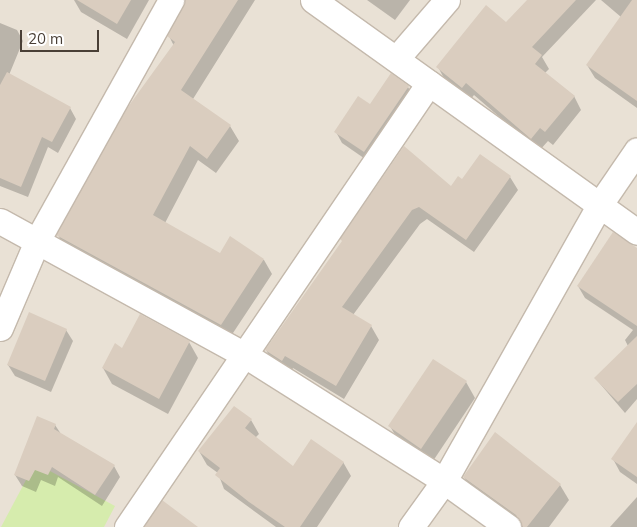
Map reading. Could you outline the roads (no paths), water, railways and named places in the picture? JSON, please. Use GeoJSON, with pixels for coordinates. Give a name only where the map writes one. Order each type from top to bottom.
{"type":"FeatureCollection","features":[{"type":"Feature","properties":{"kind":"street"},"geometry":{"type":"LineString","coordinates":[[0,328],[38,239],[171,0]]}},
{"type":"Feature","properties":{"kind":"street"},"geometry":{"type":"LineString","coordinates":[[313,0],[637,232]]}},
{"type":"Feature","properties":{"kind":"street"},"geometry":{"type":"LineString","coordinates":[[396,60],[448,0]]}},
{"type":"Feature","properties":{"kind":"street"},"geometry":{"type":"LineString","coordinates":[[127,527],[429,83]]}},
{"type":"Feature","properties":{"kind":"street"},"geometry":{"type":"LineString","coordinates":[[412,527],[444,481],[600,204],[637,150]]}},
{"type":"Feature","properties":{"kind":"street"},"geometry":{"type":"LineString","coordinates":[[0,221],[38,239],[245,355],[444,481],[508,527]]}}]}
